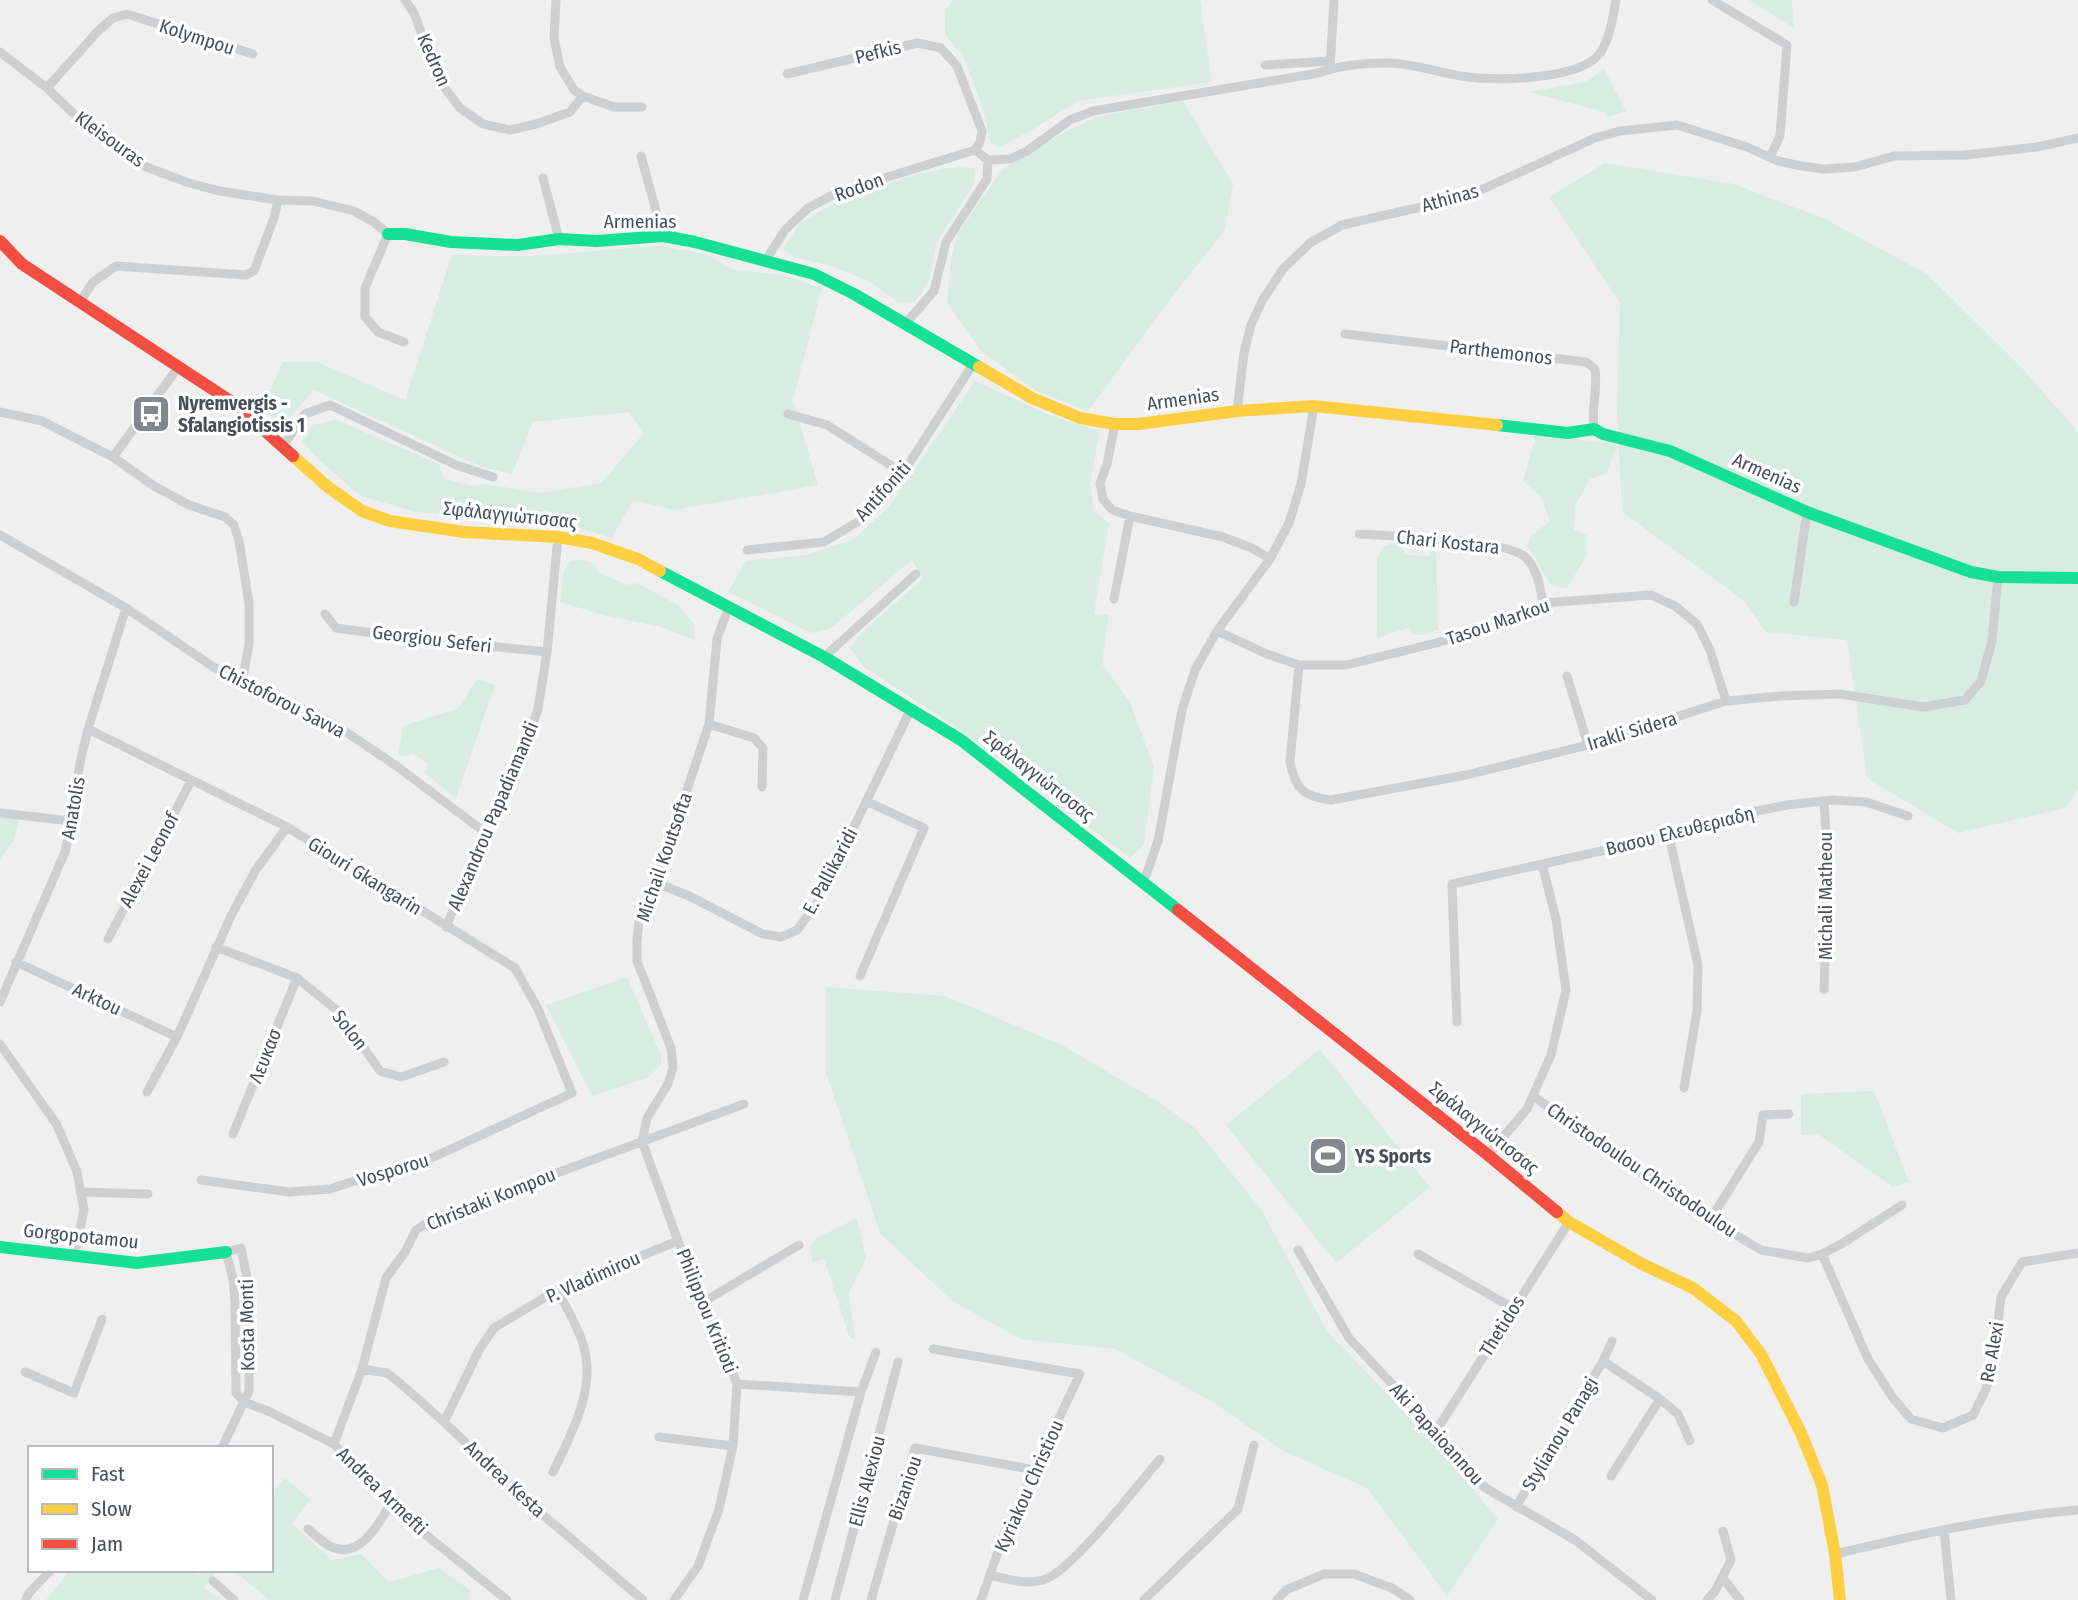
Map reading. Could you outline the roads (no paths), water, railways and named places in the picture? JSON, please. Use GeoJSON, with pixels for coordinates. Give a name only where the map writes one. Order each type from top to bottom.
{"type":"FeatureCollection","features":[{"type":"Feature","properties":{"kind":"street","name":"Kedron"},"geometry":{"type":"LineString","coordinates":[[405,0],[414,13],[439,80],[460,108],[483,124],[510,130],[536,124],[570,112],[583,96]]}},
{"type":"Feature","properties":{"kind":"street"},"geometry":{"type":"LineString","coordinates":[[556,0],[554,38],[560,67],[574,90],[614,107],[642,107]]}},
{"type":"Feature","properties":{"kind":"street"},"geometry":{"type":"LineString","coordinates":[[1330,65],[1334,0]]}},
{"type":"Feature","properties":{"kind":"street"},"geometry":{"type":"LineString","coordinates":[[1265,65],[1390,63],[1470,78],[1521,79],[1578,70],[1600,53],[1611,28],[1616,0]]}},
{"type":"Feature","properties":{"kind":"street"},"geometry":{"type":"LineString","coordinates":[[1712,0],[1787,45],[1780,136],[1770,157]]}},
{"type":"Feature","properties":{"kind":"street","name":"Kolympou"},"geometry":{"type":"LineString","coordinates":[[47,88],[98,31],[113,18],[127,15],[253,54]]}},
{"type":"Feature","properties":{"kind":"street","name":"Pefkis"},"geometry":{"type":"LineString","coordinates":[[787,74],[918,43],[940,48],[957,66],[982,131],[975,150]]}},
{"type":"Feature","properties":{"kind":"street","name":"Kleisouras"},"geometry":{"type":"LineString","coordinates":[[0,52],[47,88],[79,119],[144,166],[219,191],[278,200],[313,201],[354,211],[388,234]]}},
{"type":"Feature","properties":{"kind":"street"},"geometry":{"type":"LineString","coordinates":[[975,150],[988,160],[1010,159],[1027,151],[1070,120],[1093,111],[1319,72],[1330,65]]}},
{"type":"Feature","properties":{"kind":"street","name":"Athinas"},"geometry":{"type":"LineString","coordinates":[[1237,411],[1244,353],[1251,325],[1262,301],[1283,269],[1310,243],[1342,225],[1434,204],[1483,189],[1595,138],[1620,131],[1677,125],[1770,157],[1824,169],[1855,167],[1894,156],[1966,155],[2037,147],[2078,138]]}},
{"type":"Feature","properties":{"kind":"street","name":"Rodon"},"geometry":{"type":"LineString","coordinates":[[766,260],[785,230],[808,208],[839,192],[975,150]]}},
{"type":"Feature","properties":{"kind":"street"},"geometry":{"type":"LineString","coordinates":[[641,156],[663,236]]}},
{"type":"Feature","properties":{"kind":"street"},"geometry":{"type":"LineString","coordinates":[[905,324],[934,291],[946,242],[987,179],[988,160]]}},
{"type":"Feature","properties":{"kind":"street"},"geometry":{"type":"LineString","coordinates":[[543,178],[559,239]]}},
{"type":"Feature","properties":{"kind":"street"},"geometry":{"type":"LineString","coordinates":[[80,302],[93,282],[116,266],[246,275],[254,271],[278,200]]}},
{"type":"Feature","properties":{"kind":"street"},"geometry":{"type":"LineString","coordinates":[[388,234],[365,288],[365,317],[378,332],[404,342]]}},
{"type":"Feature","properties":{"kind":"street","name":"Armenias"},"geometry":{"type":"LineString","coordinates":[[388,234],[405,234],[452,242],[518,245],[559,239],[597,241],[663,236],[695,242],[814,274],[1032,398],[1080,418],[1115,424],[1139,424],[1237,411],[1314,406],[1568,433],[1594,429],[1602,434],[1670,451],[1807,512],[1962,569],[1998,577],[2078,578]]}},
{"type":"Feature","properties":{"kind":"street","name":"Σφάλαγγιώτισσας"},"geometry":{"type":"LineString","coordinates":[[0,241],[22,264],[235,404],[336,493],[362,511],[390,521],[464,532],[558,537],[592,543],[638,559],[824,657],[981,755],[1144,881],[1569,1222],[1642,1264],[1693,1288],[1737,1321],[1761,1354],[1801,1433],[1822,1485],[1835,1554],[1840,1600]]}},
{"type":"Feature","properties":{"kind":"street","name":"Parthemonos"},"geometry":{"type":"LineString","coordinates":[[1345,334],[1586,362],[1595,369],[1594,429]]}},
{"type":"Feature","properties":{"kind":"street","name":"Antifoniti"},"geometry":{"type":"LineString","coordinates":[[747,550],[824,542],[864,518],[903,474],[973,364]]}},
{"type":"Feature","properties":{"kind":"street"},"geometry":{"type":"LineString","coordinates":[[113,457],[179,366]]}},
{"type":"Feature","properties":{"kind":"street"},"geometry":{"type":"LineString","coordinates":[[283,446],[305,414],[330,405],[456,465],[493,477]]}},
{"type":"Feature","properties":{"kind":"street"},"geometry":{"type":"LineString","coordinates":[[1144,881],[1158,841],[1182,710],[1195,670],[1217,631],[1270,559],[1289,523],[1301,484],[1314,406]]}},
{"type":"Feature","properties":{"kind":"street"},"geometry":{"type":"LineString","coordinates":[[0,412],[42,421],[113,457],[154,486],[189,505],[225,517],[234,525],[249,603],[249,644],[242,683]]}},
{"type":"Feature","properties":{"kind":"street"},"geometry":{"type":"LineString","coordinates":[[788,414],[827,425],[903,474]]}},
{"type":"Feature","properties":{"kind":"street"},"geometry":{"type":"LineString","coordinates":[[1115,424],[1107,464],[1100,483],[1103,499],[1112,510],[1223,537],[1252,548],[1270,559]]}},
{"type":"Feature","properties":{"kind":"street"},"geometry":{"type":"LineString","coordinates":[[1794,602],[1807,512]]}},
{"type":"Feature","properties":{"kind":"street"},"geometry":{"type":"LineString","coordinates":[[1114,599],[1130,516]]}},
{"type":"Feature","properties":{"kind":"street","name":"Chari Kostara"},"geometry":{"type":"LineString","coordinates":[[1359,534],[1480,543],[1510,548],[1526,557],[1539,580],[1543,603]]}},
{"type":"Feature","properties":{"kind":"street","name":"Chistoforou Savva"},"geometry":{"type":"LineString","coordinates":[[0,535],[126,608],[218,670],[334,724],[395,765],[486,833]]}},
{"type":"Feature","properties":{"kind":"street","name":"Alexandrou Papadiamandi"},"geometry":{"type":"LineString","coordinates":[[446,927],[486,833],[515,774],[538,709],[547,652],[558,537]]}},
{"type":"Feature","properties":{"kind":"street"},"geometry":{"type":"LineString","coordinates":[[824,657],[916,574]]}},
{"type":"Feature","properties":{"kind":"street","name":"Irakli Sidera"},"geometry":{"type":"LineString","coordinates":[[1299,666],[1290,762],[1293,778],[1300,790],[1316,798],[1331,800],[1466,775],[1588,745],[1726,701],[1840,694],[1924,707],[1965,700],[1981,681],[1992,641],[1998,577]]}},
{"type":"Feature","properties":{"kind":"street","name":"Tasou Markou"},"geometry":{"type":"LineString","coordinates":[[1217,631],[1299,666],[1346,666],[1518,618],[1543,603],[1651,596],[1675,606],[1697,624],[1710,650],[1726,701]]}},
{"type":"Feature","properties":{"kind":"street","name":"Michail Koutsofta"},"geometry":{"type":"LineString","coordinates":[[642,1142],[647,1118],[668,1084],[673,1068],[671,1048],[637,961],[639,919],[709,724],[717,639],[729,606]]}},
{"type":"Feature","properties":{"kind":"street","name":"Anatolis"},"geometry":{"type":"LineString","coordinates":[[0,1002],[65,852],[80,763],[126,608]]}},
{"type":"Feature","properties":{"kind":"street","name":"Georgiou Seferi"},"geometry":{"type":"LineString","coordinates":[[325,614],[336,628],[547,652]]}},
{"type":"Feature","properties":{"kind":"street"},"geometry":{"type":"LineString","coordinates":[[1567,676],[1588,745]]}},
{"type":"Feature","properties":{"kind":"street","name":"E. Pallikaridi"},"geometry":{"type":"LineString","coordinates":[[654,882],[689,896],[763,934],[780,937],[797,930],[816,905],[911,709]]}},
{"type":"Feature","properties":{"kind":"street"},"geometry":{"type":"LineString","coordinates":[[709,724],[754,738],[763,748],[762,787]]}},
{"type":"Feature","properties":{"kind":"street","name":"Giouri Gkangarin"},"geometry":{"type":"LineString","coordinates":[[89,729],[287,827],[515,968],[538,1009],[572,1093]]}},
{"type":"Feature","properties":{"kind":"street","name":"Alexei Leonof"},"geometry":{"type":"LineString","coordinates":[[108,939],[191,781]]}},
{"type":"Feature","properties":{"kind":"street"},"geometry":{"type":"LineString","coordinates":[[860,976],[924,828],[866,801]]}},
{"type":"Feature","properties":{"kind":"street","name":"Βασου Ελευθεριαδη"},"geometry":{"type":"LineString","coordinates":[[1457,1022],[1452,884],[1669,836],[1732,816],[1787,805],[1824,801],[1866,802],[1908,816]]}},
{"type":"Feature","properties":{"kind":"street","name":"Michali Matheou"},"geometry":{"type":"LineString","coordinates":[[1824,801],[1828,865],[1824,990]]}},
{"type":"Feature","properties":{"kind":"street"},"geometry":{"type":"LineString","coordinates":[[0,813],[72,821]]}},
{"type":"Feature","properties":{"kind":"street"},"geometry":{"type":"LineString","coordinates":[[147,1092],[177,1037],[230,916],[255,871],[287,827]]}},
{"type":"Feature","properties":{"kind":"street"},"geometry":{"type":"LineString","coordinates":[[1669,836],[1698,965],[1697,1011],[1684,1088]]}},
{"type":"Feature","properties":{"kind":"street"},"geometry":{"type":"LineString","coordinates":[[1488,1155],[1527,1109],[1552,1055],[1566,990],[1556,919],[1542,864]]}},
{"type":"Feature","properties":{"kind":"street","name":"Solon"},"geometry":{"type":"LineString","coordinates":[[216,947],[297,978],[339,1012],[380,1071],[401,1077],[444,1062]]}},
{"type":"Feature","properties":{"kind":"street","name":"Arktou"},"geometry":{"type":"LineString","coordinates":[[16,962],[177,1037]]}},
{"type":"Feature","properties":{"kind":"street","name":"Λευκασ"},"geometry":{"type":"LineString","coordinates":[[233,1134],[297,978]]}},
{"type":"Feature","properties":{"kind":"street"},"geometry":{"type":"LineString","coordinates":[[0,1044],[57,1125],[77,1172],[84,1210],[74,1256]]}},
{"type":"Feature","properties":{"kind":"street","name":"Vosporou"},"geometry":{"type":"LineString","coordinates":[[201,1180],[289,1192],[330,1189],[370,1176],[412,1167],[572,1093]]}},
{"type":"Feature","properties":{"kind":"street","name":"Christodoulou Christodoulou"},"geometry":{"type":"LineString","coordinates":[[1533,1096],[1692,1209],[1761,1250],[1808,1258],[1822,1254],[1902,1205]]}},
{"type":"Feature","properties":{"kind":"street","name":"Christaki Kompou"},"geometry":{"type":"LineString","coordinates":[[334,1444],[362,1369],[386,1278],[405,1252],[416,1230],[435,1218],[744,1104]]}},
{"type":"Feature","properties":{"kind":"street"},"geometry":{"type":"LineString","coordinates":[[1710,1220],[1759,1142],[1763,1115],[1789,1114]]}},
{"type":"Feature","properties":{"kind":"street","name":"Philippou Kritioti"},"geometry":{"type":"LineString","coordinates":[[642,1142],[678,1241],[737,1384],[733,1446],[719,1509],[698,1566],[674,1600]]}},
{"type":"Feature","properties":{"kind":"street"},"geometry":{"type":"LineString","coordinates":[[80,1192],[148,1194]]}},
{"type":"Feature","properties":{"kind":"street","name":"Thetidos"},"geometry":{"type":"LineString","coordinates":[[1436,1431],[1569,1222]]}},
{"type":"Feature","properties":{"kind":"street","name":"P. Vladimirou"},"geometry":{"type":"LineString","coordinates":[[444,1422],[479,1350],[494,1328],[557,1290],[678,1241]]}},
{"type":"Feature","properties":{"kind":"street"},"geometry":{"type":"LineString","coordinates":[[705,1301],[799,1245]]}},
{"type":"Feature","properties":{"kind":"street","name":"Gorgopotamou"},"geometry":{"type":"LineString","coordinates":[[0,1247],[137,1263],[241,1248]]}},
{"type":"Feature","properties":{"kind":"street","name":"Kosta Monti"},"geometry":{"type":"LineString","coordinates":[[223,1446],[248,1391],[249,1288],[241,1248]]}},
{"type":"Feature","properties":{"kind":"street","name":"Aki Papaioannou"},"geometry":{"type":"LineString","coordinates":[[1298,1250],[1349,1338],[1484,1487],[1575,1540],[1652,1600]]}},
{"type":"Feature","properties":{"kind":"street","name":"Kosta Monti"},"geometry":{"type":"LineString","coordinates":[[226,1252],[234,1290],[236,1394],[244,1402]]}},
{"type":"Feature","properties":{"kind":"street","name":"Re Alexi"},"geometry":{"type":"LineString","coordinates":[[1822,1254],[1868,1359],[1893,1398],[1911,1419],[1942,1428],[1973,1415],[1986,1390],[1993,1367],[2001,1297],[2022,1262],[2078,1253]]}},
{"type":"Feature","properties":{"kind":"street"},"geometry":{"type":"LineString","coordinates":[[1419,1254],[1513,1308]]}},
{"type":"Feature","properties":{"kind":"street"},"geometry":{"type":"LineString","coordinates":[[553,1472],[577,1423],[587,1379],[583,1345],[557,1290]]}},
{"type":"Feature","properties":{"kind":"street"},"geometry":{"type":"LineString","coordinates":[[25,1372],[74,1392],[102,1319]]}},
{"type":"Feature","properties":{"kind":"street","name":"Stylianou Panagi"},"geometry":{"type":"LineString","coordinates":[[1516,1507],[1603,1361],[1612,1341]]}},
{"type":"Feature","properties":{"kind":"street","name":"Kyriakou Christiou"},"geometry":{"type":"LineString","coordinates":[[933,1349],[1080,1374],[1005,1532],[981,1600]]}},
{"type":"Feature","properties":{"kind":"street","name":"Ellis Alexiou"},"geometry":{"type":"LineString","coordinates":[[803,1600],[861,1392],[876,1352]]}},
{"type":"Feature","properties":{"kind":"street","name":"Stylianou Panagi"},"geometry":{"type":"LineString","coordinates":[[1603,1361],[1678,1414],[1690,1441]]}},
{"type":"Feature","properties":{"kind":"street","name":"Ellis Alexiou"},"geometry":{"type":"LineString","coordinates":[[835,1600],[898,1362]]}},
{"type":"Feature","properties":{"kind":"street","name":"Andrea Kesta"},"geometry":{"type":"LineString","coordinates":[[362,1369],[387,1373],[444,1422],[529,1503],[643,1600]]}},
{"type":"Feature","properties":{"kind":"street"},"geometry":{"type":"LineString","coordinates":[[737,1384],[861,1392]]}},
{"type":"Feature","properties":{"kind":"street"},"geometry":{"type":"LineString","coordinates":[[1611,1476],[1660,1399]]}},
{"type":"Feature","properties":{"kind":"street","name":"Andrea Armefti"},"geometry":{"type":"LineString","coordinates":[[244,1402],[268,1410],[334,1444],[390,1505],[503,1599]]}},
{"type":"Feature","properties":{"kind":"street"},"geometry":{"type":"LineString","coordinates":[[659,1437],[733,1446]]}},
{"type":"Feature","properties":{"kind":"street"},"geometry":{"type":"LineString","coordinates":[[1144,1600],[1238,1509],[1254,1445]]}},
{"type":"Feature","properties":{"kind":"street","name":"Bizaniou"},"geometry":{"type":"LineString","coordinates":[[871,1600],[915,1448],[1035,1470]]}},
{"type":"Feature","properties":{"kind":"street"},"geometry":{"type":"LineString","coordinates":[[990,1575],[1023,1583],[1047,1580],[1076,1557],[1160,1459]]}},
{"type":"Feature","properties":{"kind":"street"},"geometry":{"type":"LineString","coordinates":[[308,1529],[327,1545],[335,1548],[342,1550],[359,1546],[373,1533],[390,1505]]}},
{"type":"Feature","properties":{"kind":"street"},"geometry":{"type":"LineString","coordinates":[[1835,1554],[2036,1513],[2078,1510]]}},
{"type":"Feature","properties":{"kind":"street"},"geometry":{"type":"LineString","coordinates":[[1944,1530],[1951,1600]]}},
{"type":"Feature","properties":{"kind":"street"},"geometry":{"type":"LineString","coordinates":[[1707,1600],[1715,1591],[1731,1560],[1723,1531]]}},
{"type":"Feature","properties":{"kind":"street"},"geometry":{"type":"LineString","coordinates":[[26,1600],[29,1593],[49,1572]]}},
{"type":"Feature","properties":{"kind":"street"},"geometry":{"type":"LineString","coordinates":[[1277,1600],[1286,1590],[1324,1574],[1354,1574],[1392,1588],[1410,1600]]}},
{"type":"Feature","properties":{"kind":"street"},"geometry":{"type":"LineString","coordinates":[[1722,1577],[1740,1600]]}},
{"type":"Feature","properties":{"kind":"street"},"geometry":{"type":"LineString","coordinates":[[213,1581],[234,1600]]}},
{"type":"Feature","properties":{"kind":"place","name":"Nyremvergis - Sfalangiotissis 1"},"geometry":{"type":"Point","coordinates":[151,414]}},
{"type":"Feature","properties":{"kind":"place","name":"YS Sports"},"geometry":{"type":"Point","coordinates":[1328,1156]}}]}
